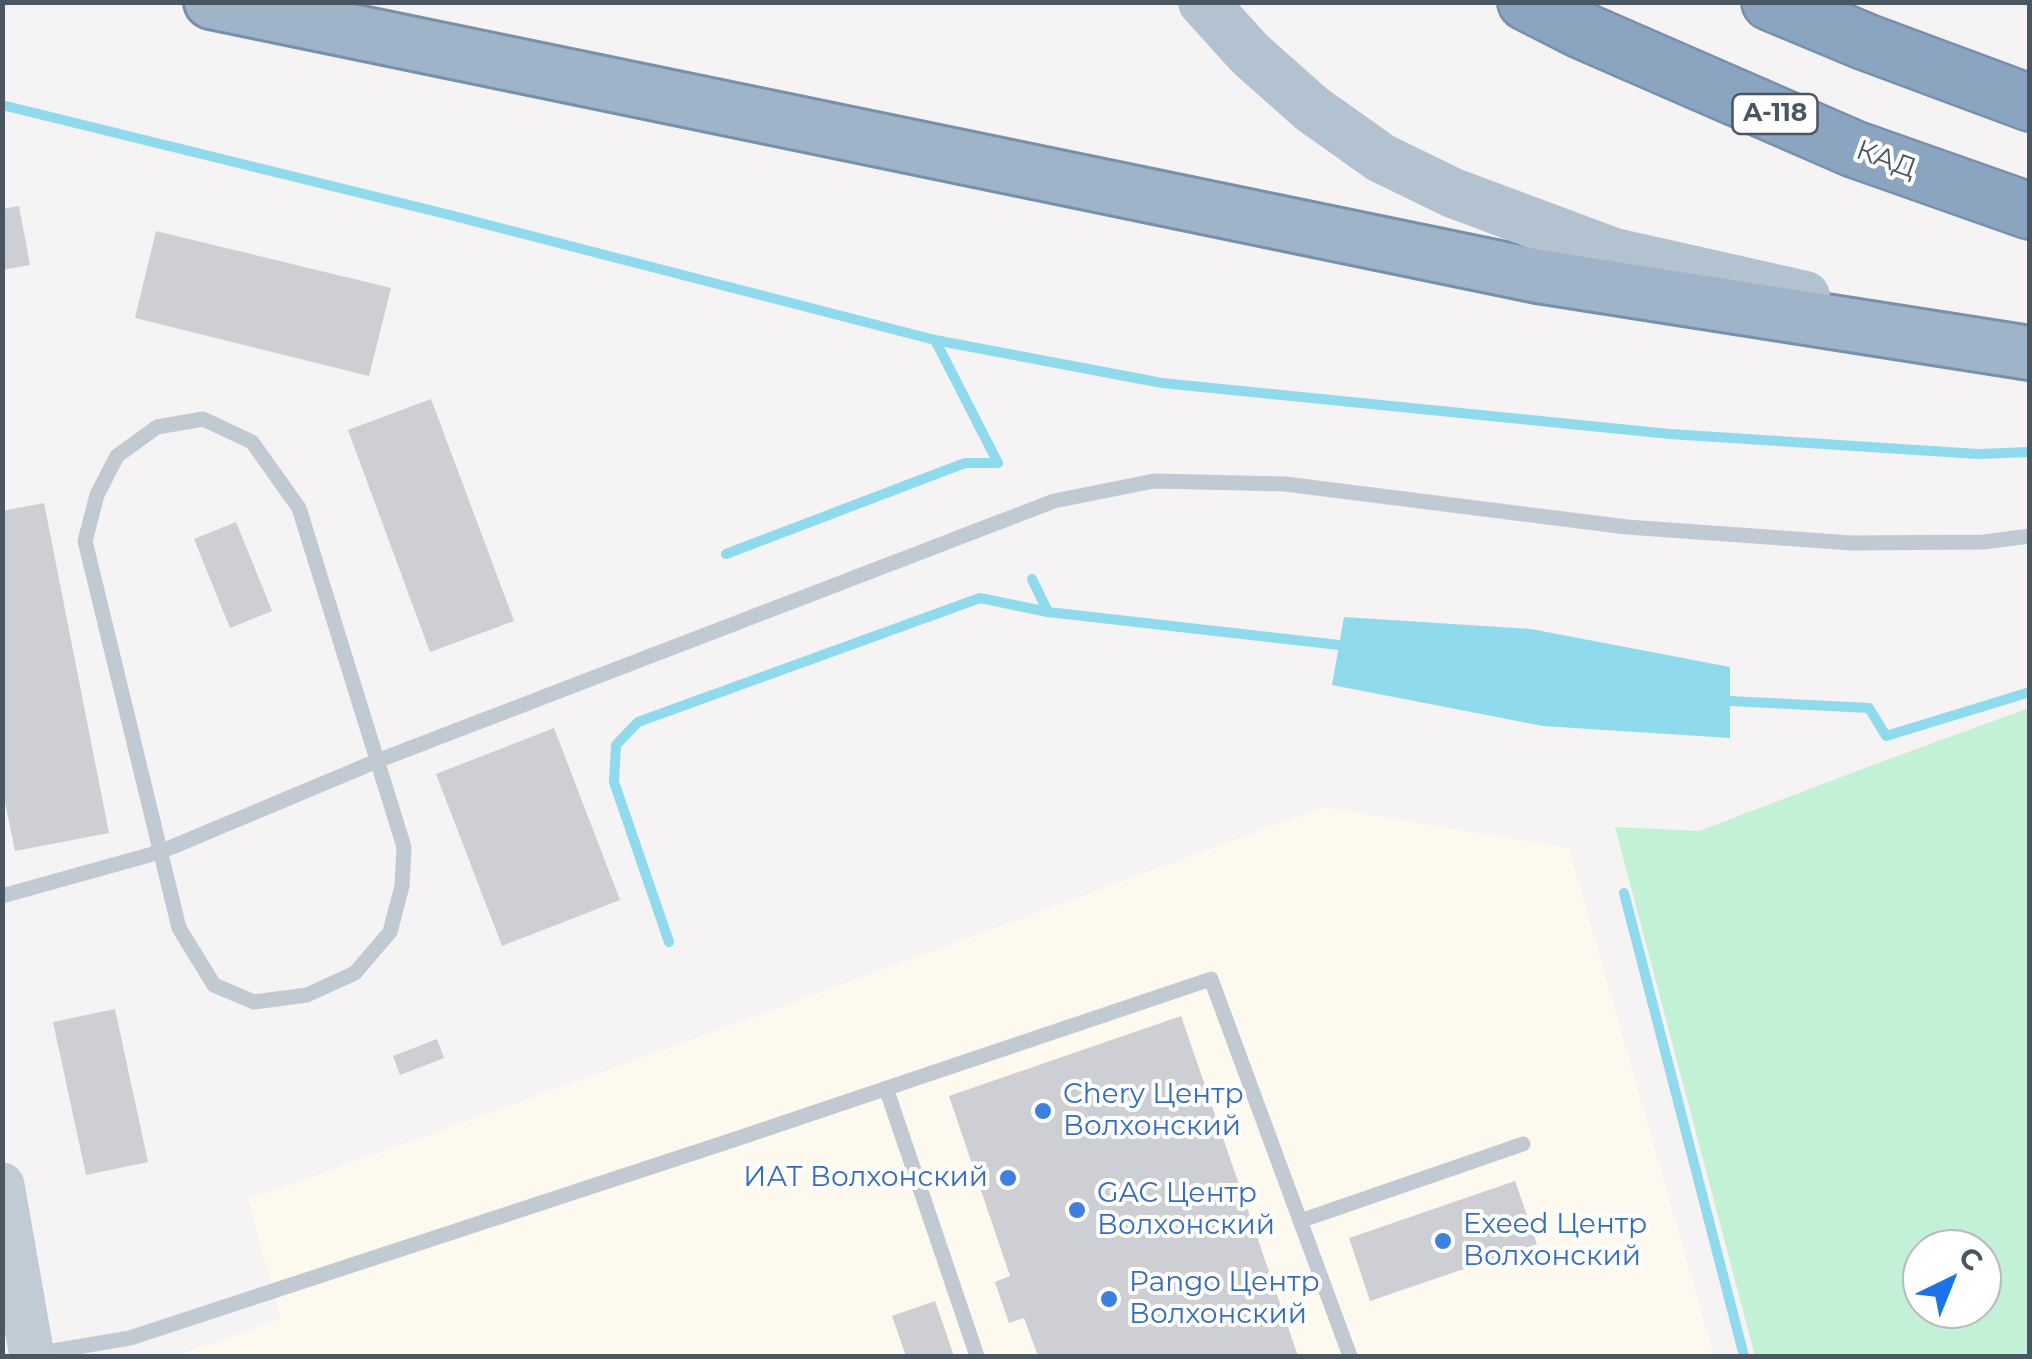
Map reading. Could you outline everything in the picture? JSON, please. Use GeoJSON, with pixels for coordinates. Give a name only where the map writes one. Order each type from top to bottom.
{"type":"FeatureCollection","features":[{"type":"Feature","properties":{"kind":"highway"},"geometry":{"type":"LineString","coordinates":[[211,2],[1538,276],[2030,349]]}},
{"type":"Feature","properties":{"kind":"highway","name":"КАД"},"geometry":{"type":"LineString","coordinates":[[1526,2],[1581,30],[1854,149],[2030,211]]}},
{"type":"Feature","properties":{"kind":"highway"},"geometry":{"type":"LineString","coordinates":[[1770,2],[2030,102]]}},
{"type":"Feature","properties":{"kind":"main road"},"geometry":{"type":"LineString","coordinates":[[1204,2],[1250,54],[1312,109],[1381,158],[1454,193],[1614,253],[2030,349]]}},
{"type":"Feature","properties":{"kind":"main road"},"geometry":{"type":"LineString","coordinates":[[1818,2],[1866,42]]}},
{"type":"Feature","properties":{"kind":"main road"},"geometry":{"type":"LineString","coordinates":[[2,1185],[32,1356]]}},
{"type":"Feature","properties":{"kind":"lane"},"geometry":{"type":"LineString","coordinates":[[203,419],[252,442],[298,508],[377,761],[404,847],[402,886],[390,932],[355,972],[306,996],[254,1002],[214,985],[178,928],[85,541],[98,495],[117,456],[157,427],[203,419]]}},
{"type":"Feature","properties":{"kind":"lane"},"geometry":{"type":"LineString","coordinates":[[2,876],[4,896],[160,852],[377,761],[1054,501],[1154,481],[1285,484],[1627,527],[1852,544],[1984,542],[2030,536]]}},
{"type":"Feature","properties":{"kind":"lane"},"geometry":{"type":"LineString","coordinates":[[32,1356],[130,1338],[1211,978],[1350,1356]]}},
{"type":"Feature","properties":{"kind":"lane"},"geometry":{"type":"LineString","coordinates":[[886,1088],[977,1356]]}},
{"type":"Feature","properties":{"kind":"lane"},"geometry":{"type":"LineString","coordinates":[[1300,1220],[1523,1144]]}},
{"type":"Feature","properties":{"kind":"shaded area"},"geometry":{"type":"Polygon","coordinates":[[[1324,807],[1569,848],[1714,1356],[175,1356],[281,1319],[248,1200],[1324,807]]]}},
{"type":"Feature","properties":{"kind":"green space"},"geometry":{"type":"Polygon","coordinates":[[[2029,708],[2029,1356],[1755,1356],[1615,827],[1699,831],[2029,708]]]}},
{"type":"Feature","properties":{"kind":"water"},"geometry":{"type":"Polygon","coordinates":[[[1344,617],[1531,629],[1730,667],[1730,738],[1543,726],[1332,685],[1344,617]]]}},
{"type":"Feature","properties":{"kind":"building"},"geometry":{"type":"Polygon","coordinates":[[[19,206],[30,265],[2,270],[2,209],[19,206]]]}},
{"type":"Feature","properties":{"kind":"building"},"geometry":{"type":"Polygon","coordinates":[[[156,231],[391,288],[369,376],[135,318],[156,231]]]}},
{"type":"Feature","properties":{"kind":"building"},"geometry":{"type":"Polygon","coordinates":[[[431,399],[514,621],[430,652],[348,430],[431,399]]]}},
{"type":"Feature","properties":{"kind":"building"},"geometry":{"type":"Polygon","coordinates":[[[44,503],[109,833],[15,851],[2,788],[2,511],[44,503]]]}},
{"type":"Feature","properties":{"kind":"building"},"geometry":{"type":"Polygon","coordinates":[[[236,522],[272,611],[230,628],[194,539],[236,522]]]}},
{"type":"Feature","properties":{"kind":"building"},"geometry":{"type":"Polygon","coordinates":[[[554,728],[620,900],[502,946],[436,774],[554,728]]]}},
{"type":"Feature","properties":{"kind":"building"},"geometry":{"type":"Polygon","coordinates":[[[115,1009],[148,1162],[86,1175],[53,1022],[115,1009]]]}},
{"type":"Feature","properties":{"kind":"building"},"geometry":{"type":"Polygon","coordinates":[[[1181,1016],[1298,1356],[1038,1356],[1024,1318],[1009,1323],[995,1282],[1010,1276],[949,1096],[1181,1016]]]}},
{"type":"Feature","properties":{"kind":"building"},"geometry":{"type":"Polygon","coordinates":[[[437,1039],[444,1058],[400,1075],[393,1056],[437,1039]]]}},
{"type":"Feature","properties":{"kind":"building","name":"Exeed Центр Волхонский"},"geometry":{"type":"Polygon","coordinates":[[[1515,1181],[1537,1244],[1370,1301],[1349,1238],[1515,1181]]]}},
{"type":"Feature","properties":{"kind":"building"},"geometry":{"type":"Polygon","coordinates":[[[935,1301],[954,1356],[906,1356],[892,1316],[935,1301]]]}},
{"type":"Feature","properties":{"kind":"waterway"},"geometry":{"type":"LineString","coordinates":[[2,105],[935,340],[1162,383],[1670,434],[1978,454],[2030,452]]}},
{"type":"Feature","properties":{"kind":"waterway"},"geometry":{"type":"LineString","coordinates":[[726,554],[965,463],[998,463],[935,340]]}},
{"type":"Feature","properties":{"kind":"waterway"},"geometry":{"type":"LineString","coordinates":[[1032,579],[1048,612],[1339,645]]}},
{"type":"Feature","properties":{"kind":"waterway"},"geometry":{"type":"LineString","coordinates":[[669,942],[614,782],[616,745],[638,722],[980,598],[1048,612]]}},
{"type":"Feature","properties":{"kind":"waterway"},"geometry":{"type":"LineString","coordinates":[[1730,701],[1869,708],[1886,736],[2030,692]]}},
{"type":"Feature","properties":{"kind":"waterway"},"geometry":{"type":"LineString","coordinates":[[1624,893],[1744,1356]]}},
{"type":"Feature","properties":{"kind":"place","name":"Chery Центр Волхонский"},"geometry":{"type":"Point","coordinates":[1043,1111]}},
{"type":"Feature","properties":{"kind":"place","name":"ИАТ Волхонский"},"geometry":{"type":"Point","coordinates":[1008,1178]}},
{"type":"Feature","properties":{"kind":"place","name":"GAC Центр Волхонский"},"geometry":{"type":"Point","coordinates":[1077,1210]}},
{"type":"Feature","properties":{"kind":"place","name":"Exeed Центр Волхонский"},"geometry":{"type":"Point","coordinates":[1443,1241]}},
{"type":"Feature","properties":{"kind":"place","name":"Pango Центр Волхонский"},"geometry":{"type":"Point","coordinates":[1109,1299]}}]}
